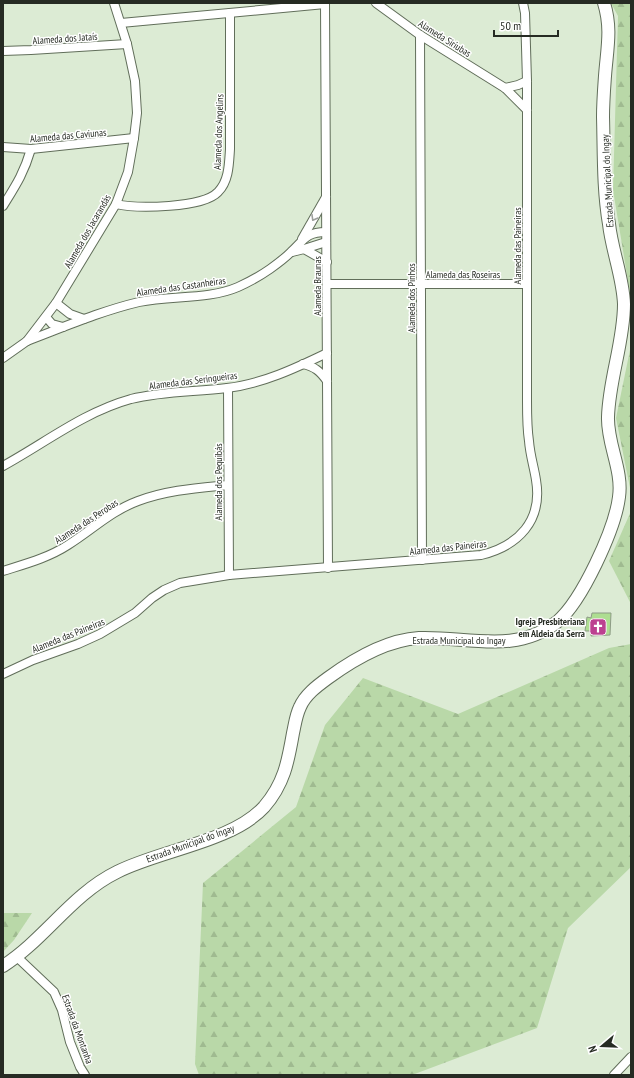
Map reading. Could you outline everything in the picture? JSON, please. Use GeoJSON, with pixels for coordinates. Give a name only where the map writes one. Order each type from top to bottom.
{"type":"FeatureCollection","features":[{"type":"Feature","properties":{"kind":"street","name":"Alameda dos Jacarandás"},"geometry":{"type":"LineString","coordinates":[[26,341],[56,303],[116,204],[128,172],[137,113],[135,81],[127,44],[114,3]]}},
{"type":"Feature","properties":{"kind":"street"},"geometry":{"type":"LineString","coordinates":[[121,23],[325,3]]}},
{"type":"Feature","properties":{"kind":"street","name":"Alameda Braunas"},"geometry":{"type":"LineString","coordinates":[[325,3],[328,568]]}},
{"type":"Feature","properties":{"kind":"street","name":"Alameda Siriubas"},"geometry":{"type":"LineString","coordinates":[[376,3],[420,35],[505,88],[526,110]]}},
{"type":"Feature","properties":{"kind":"street","name":"Alameda das Paineiras"},"geometry":{"type":"LineString","coordinates":[[3,674],[33,660],[78,644],[100,634],[135,613],[164,590],[175,585],[229,575],[481,555],[503,548],[515,541],[523,533],[534,511],[537,496],[537,482],[528,440],[527,81],[525,13],[523,3]]}},
{"type":"Feature","properties":{"kind":"street","name":"Estrada Municipal do Ingay"},"geometry":{"type":"LineString","coordinates":[[3,966],[17,957],[90,890],[114,873],[138,862],[233,829],[250,819],[263,808],[276,791],[284,776],[289,760],[296,716],[301,704],[314,689],[329,677],[363,656],[401,641],[420,638],[496,642],[533,635],[556,622],[567,611],[586,583],[612,526],[619,496],[619,482],[609,435],[608,419],[609,400],[622,330],[623,293],[611,242],[605,190],[603,105],[609,19],[604,3]]}},
{"type":"Feature","properties":{"kind":"street","name":"Alameda dos Angelins"},"geometry":{"type":"LineString","coordinates":[[116,204],[134,207],[176,205],[212,198],[219,192],[229,168],[230,13]]}},
{"type":"Feature","properties":{"kind":"street","name":"Alameda dos Pinhos"},"geometry":{"type":"LineString","coordinates":[[420,35],[422,560]]}},
{"type":"Feature","properties":{"kind":"street","name":"Alameda dos Jataís"},"geometry":{"type":"LineString","coordinates":[[3,51],[127,44]]}},
{"type":"Feature","properties":{"kind":"street"},"geometry":{"type":"LineString","coordinates":[[505,88],[527,81]]}},
{"type":"Feature","properties":{"kind":"street","name":"Alameda das Caviunas"},"geometry":{"type":"LineString","coordinates":[[3,147],[31,150],[134,138]]}},
{"type":"Feature","properties":{"kind":"street"},"geometry":{"type":"LineString","coordinates":[[3,206],[26,167],[31,150]]}},
{"type":"Feature","properties":{"kind":"street","name":"Alameda das Castanheiras"},"geometry":{"type":"LineString","coordinates":[[26,341],[84,319],[140,302],[215,293],[237,288],[255,279],[292,252],[302,240],[326,196]]}},
{"type":"Feature","properties":{"kind":"street","name":"Alameda das Castanheiras"},"geometry":{"type":"LineString","coordinates":[[302,240],[313,234],[326,232]]}},
{"type":"Feature","properties":{"kind":"street","name":"Alameda das Castanheiras"},"geometry":{"type":"LineString","coordinates":[[292,252],[326,242]]}},
{"type":"Feature","properties":{"kind":"street"},"geometry":{"type":"LineString","coordinates":[[304,249],[327,262]]}},
{"type":"Feature","properties":{"kind":"street","name":"Alameda das Roseiras"},"geometry":{"type":"LineString","coordinates":[[327,284],[527,284]]}},
{"type":"Feature","properties":{"kind":"street"},"geometry":{"type":"LineString","coordinates":[[56,303],[70,314],[84,319]]}},
{"type":"Feature","properties":{"kind":"street"},"geometry":{"type":"LineString","coordinates":[[46,316],[52,324],[63,327]]}},
{"type":"Feature","properties":{"kind":"street"},"geometry":{"type":"LineString","coordinates":[[3,358],[26,341]]}},
{"type":"Feature","properties":{"kind":"street","name":"Alameda das Seringueiras"},"geometry":{"type":"LineString","coordinates":[[3,466],[67,428],[109,406],[132,399],[177,391],[228,388],[271,377],[327,353]]}},
{"type":"Feature","properties":{"kind":"street"},"geometry":{"type":"LineString","coordinates":[[303,364],[313,366],[321,372],[327,381]]}},
{"type":"Feature","properties":{"kind":"street","name":"Alameda dos Pequibás"},"geometry":{"type":"LineString","coordinates":[[228,388],[229,575]]}},
{"type":"Feature","properties":{"kind":"street","name":"Alameda das Perobas"},"geometry":{"type":"LineString","coordinates":[[3,571],[50,555],[69,545],[109,515],[138,501],[175,490],[228,485]]}},
{"type":"Feature","properties":{"kind":"street","name":"Estrada da Montanha"},"geometry":{"type":"LineString","coordinates":[[17,957],[54,992],[62,1010],[70,1042],[80,1067],[85,1075]]}},
{"type":"Feature","properties":{"kind":"street"},"geometry":{"type":"LineString","coordinates":[[614,1075],[631,1057]]}},
{"type":"Feature","properties":{"kind":"green space"},"geometry":{"type":"Polygon","coordinates":[[[611,3],[631,3],[631,299],[613,190],[618,16],[611,3]]]}},
{"type":"Feature","properties":{"kind":"green space"},"geometry":{"type":"Polygon","coordinates":[[[631,345],[631,493],[616,418],[631,345]]]}},
{"type":"Feature","properties":{"kind":"green space"},"geometry":{"type":"Polygon","coordinates":[[[631,511],[631,604],[609,561],[631,511]]]}},
{"type":"Feature","properties":{"kind":"green space"},"geometry":{"type":"Polygon","coordinates":[[[631,644],[631,867],[568,928],[537,1028],[412,1075],[199,1075],[195,1064],[203,883],[296,807],[325,725],[363,678],[458,714],[609,648],[631,644]]]}},
{"type":"Feature","properties":{"kind":"green space"},"geometry":{"type":"Polygon","coordinates":[[[3,913],[32,913],[14,940],[3,952],[3,913]]]}},
{"type":"Feature","properties":{"kind":"building","name":"Igreja Presbiteriana em Aldeia da Serra"},"geometry":{"type":"Polygon","coordinates":[[[592,613],[611,613],[610,635],[591,636],[591,631],[585,631],[587,617],[591,618],[592,613]]]}},
{"type":"Feature","properties":{"kind":"place","name":"Igreja Presbiteriana em Aldeia da Serra"},"geometry":{"type":"Point","coordinates":[598,627]}}]}
